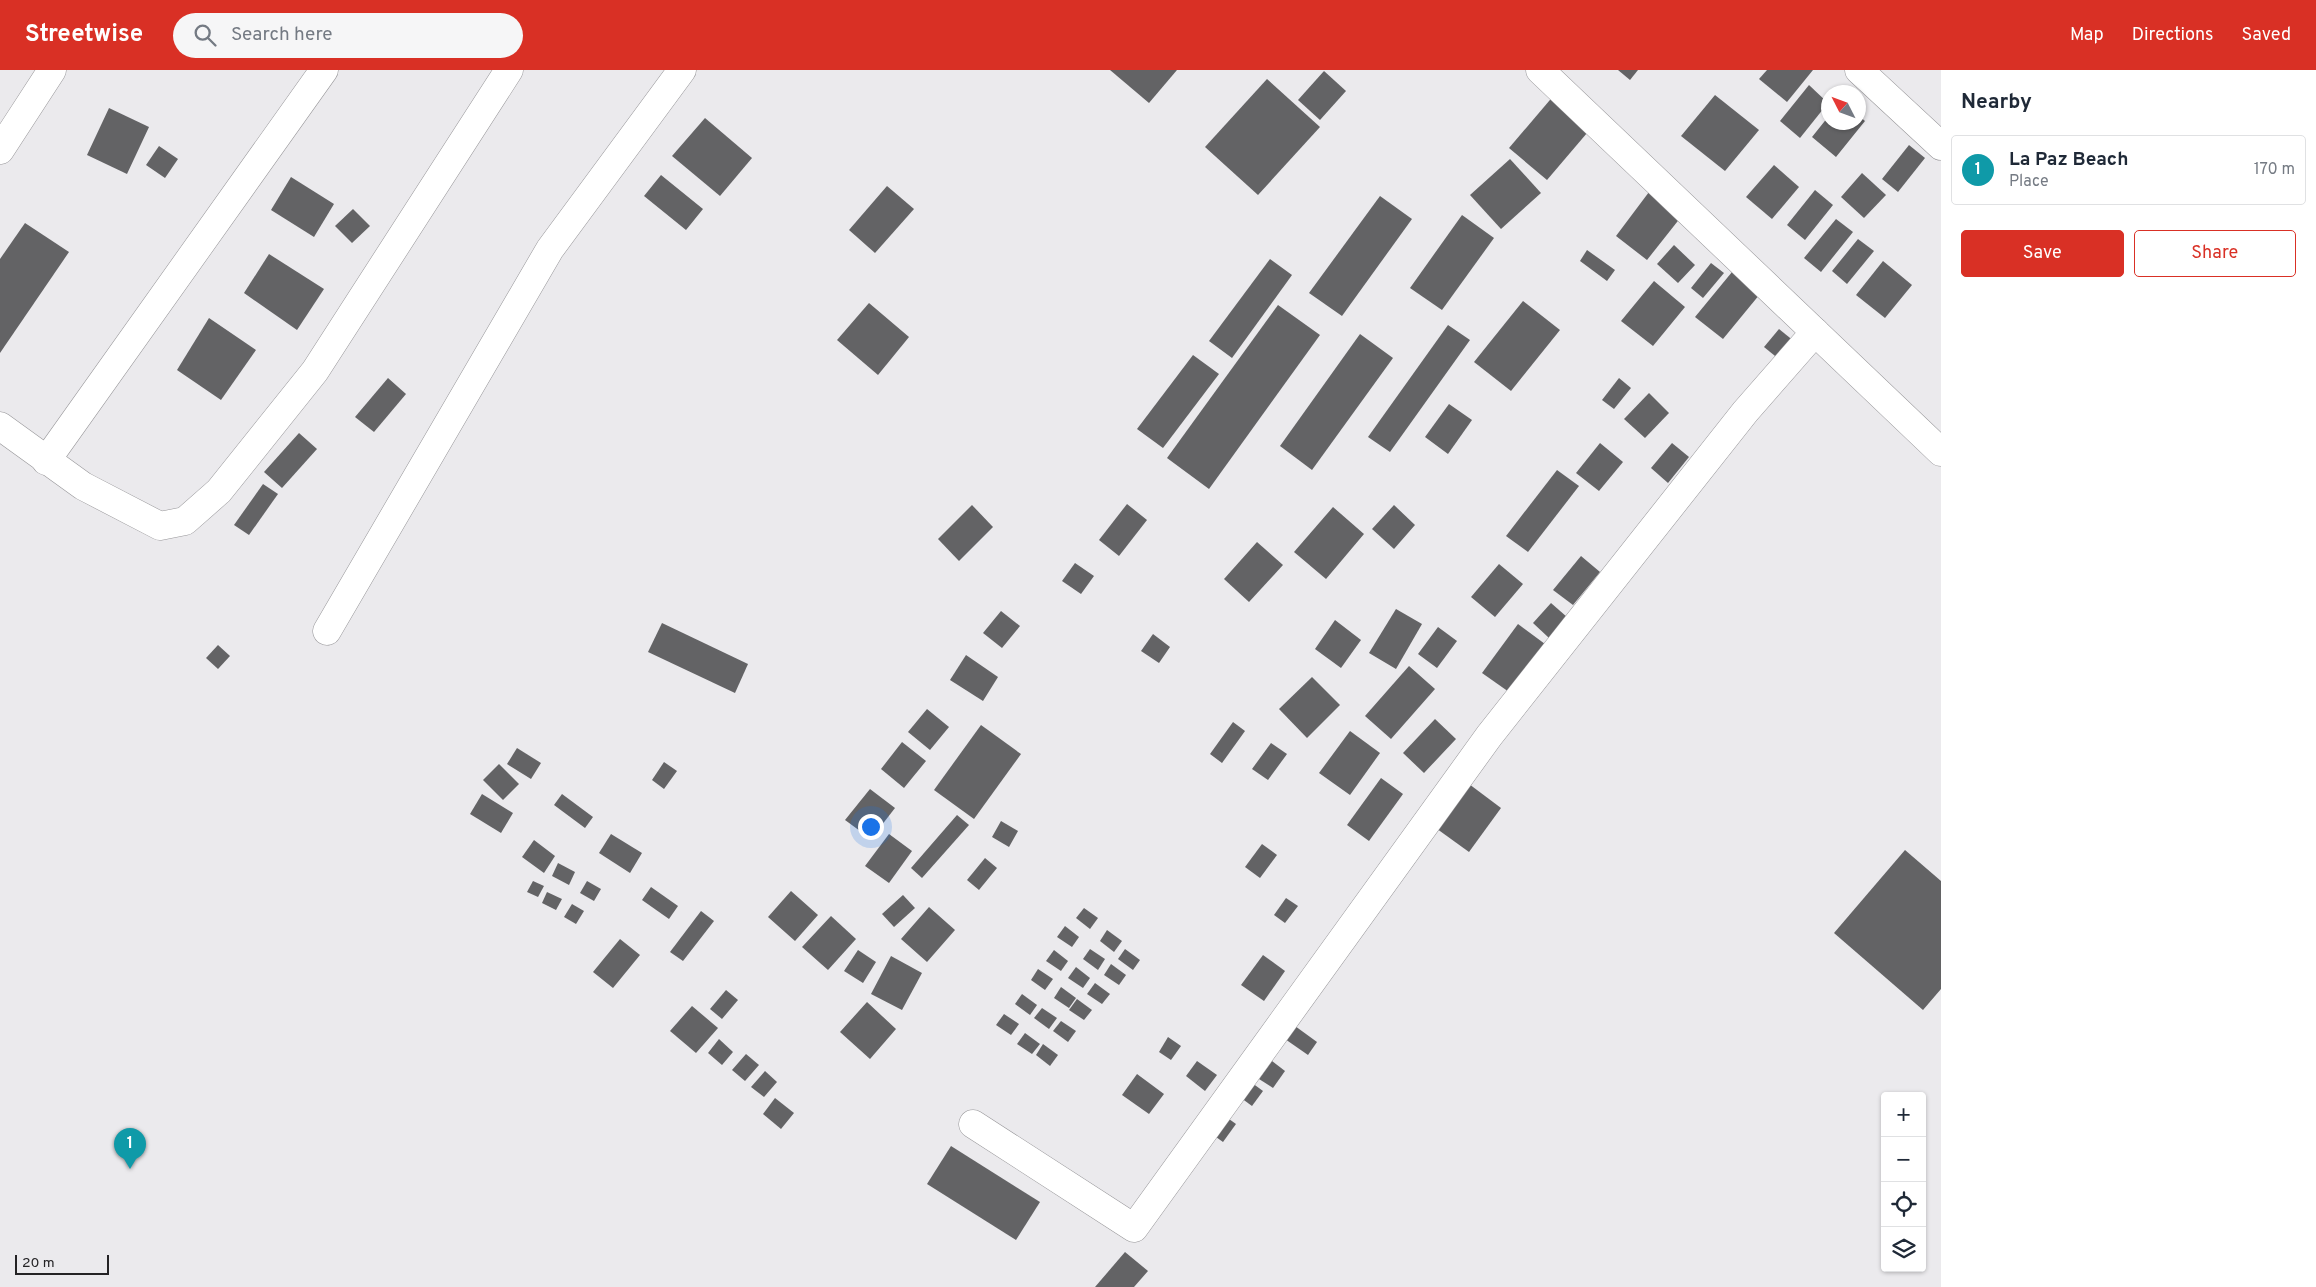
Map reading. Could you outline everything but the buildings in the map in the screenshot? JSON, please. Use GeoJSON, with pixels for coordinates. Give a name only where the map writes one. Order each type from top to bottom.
{"type":"FeatureCollection","features":[{"type":"Feature","properties":{"kind":"street"},"geometry":{"type":"LineString","coordinates":[[0,150],[52,70]]}},
{"type":"Feature","properties":{"kind":"street"},"geometry":{"type":"LineString","coordinates":[[46,461],[324,70]]}},
{"type":"Feature","properties":{"kind":"street"},"geometry":{"type":"LineString","coordinates":[[0,426],[83,486],[160,526],[186,521],[219,491],[315,371],[509,70]]}},
{"type":"Feature","properties":{"kind":"street"},"geometry":{"type":"LineString","coordinates":[[327,631],[550,249],[682,70]]}},
{"type":"Feature","properties":{"kind":"street"},"geometry":{"type":"LineString","coordinates":[[1540,70],[1941,452]]}},
{"type":"Feature","properties":{"kind":"street"},"geometry":{"type":"LineString","coordinates":[[1859,70],[1941,146]]}},
{"type":"Feature","properties":{"kind":"street"},"geometry":{"type":"LineString","coordinates":[[973,1124],[1134,1228],[1489,736],[1745,412],[1815,332]]}},
{"type":"Feature","properties":{"kind":"place","name":"La Paz Beach"},"geometry":{"type":"Point","coordinates":[130,1169]}}]}
